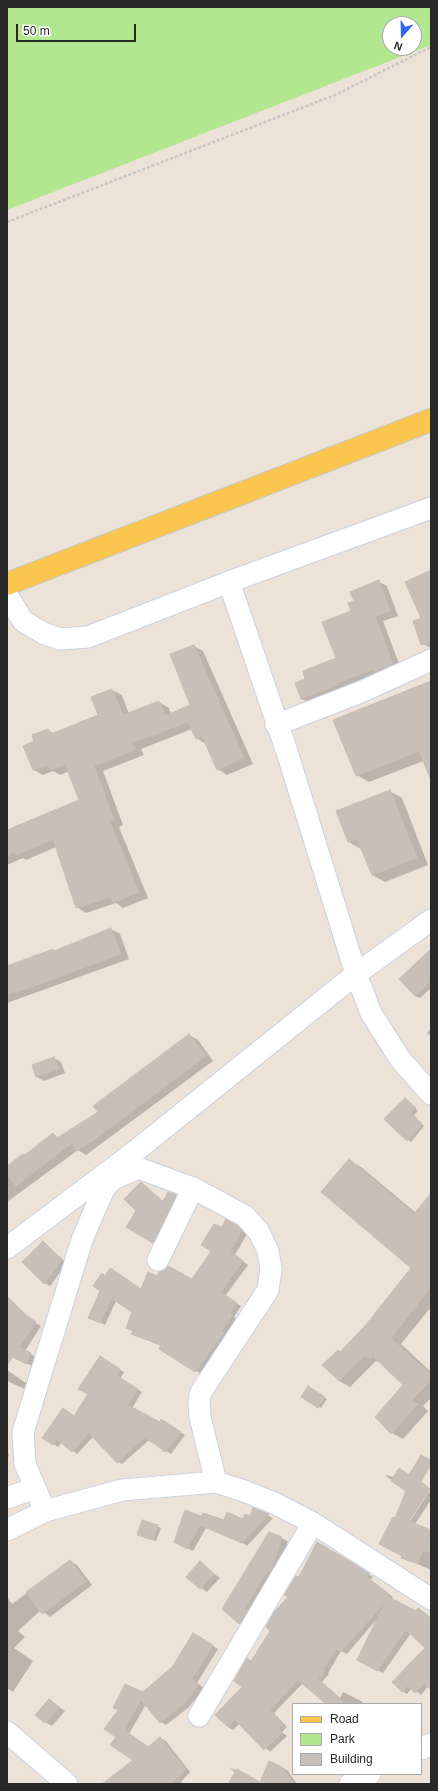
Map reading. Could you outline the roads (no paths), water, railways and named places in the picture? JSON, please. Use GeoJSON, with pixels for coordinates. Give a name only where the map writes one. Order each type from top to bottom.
{"type":"FeatureCollection","features":[{"type":"Feature","properties":{"kind":"main road"},"geometry":{"type":"LineString","coordinates":[[7,584],[431,420]]}},
{"type":"Feature","properties":{"kind":"street"},"geometry":{"type":"LineString","coordinates":[[7,595],[23,621],[43,633],[60,639],[88,637],[229,582],[431,508]]}},
{"type":"Feature","properties":{"kind":"street"},"geometry":{"type":"LineString","coordinates":[[229,582],[276,725],[287,752],[356,974],[371,1013],[400,1059],[431,1094]]}},
{"type":"Feature","properties":{"kind":"street"},"geometry":{"type":"LineString","coordinates":[[276,725],[363,691],[431,660]]}},
{"type":"Feature","properties":{"kind":"street"},"geometry":{"type":"LineString","coordinates":[[7,1248],[133,1153],[356,974],[431,920]]}},
{"type":"Feature","properties":{"kind":"street"},"geometry":{"type":"LineString","coordinates":[[45,1511],[25,1464],[23,1432],[82,1240],[99,1200],[106,1186],[115,1178],[138,1168],[193,1188],[245,1216],[259,1232],[268,1251],[271,1269],[268,1290],[201,1392],[199,1401],[200,1417],[216,1482]]}},
{"type":"Feature","properties":{"kind":"street"},"geometry":{"type":"LineString","coordinates":[[158,1260],[193,1188]]}},
{"type":"Feature","properties":{"kind":"street"},"geometry":{"type":"LineString","coordinates":[[7,1530],[45,1511],[122,1490],[216,1482],[274,1503],[312,1523],[431,1599]]}},
{"type":"Feature","properties":{"kind":"street"},"geometry":{"type":"LineString","coordinates":[[7,1498],[35,1488]]}},
{"type":"Feature","properties":{"kind":"street"},"geometry":{"type":"LineString","coordinates":[[199,1716],[312,1523]]}},
{"type":"Feature","properties":{"kind":"street"},"geometry":{"type":"LineString","coordinates":[[7,1732],[67,1784]]}},
{"type":"Feature","properties":{"kind":"street"},"geometry":{"type":"LineString","coordinates":[[350,1784],[368,1775]]}}]}
